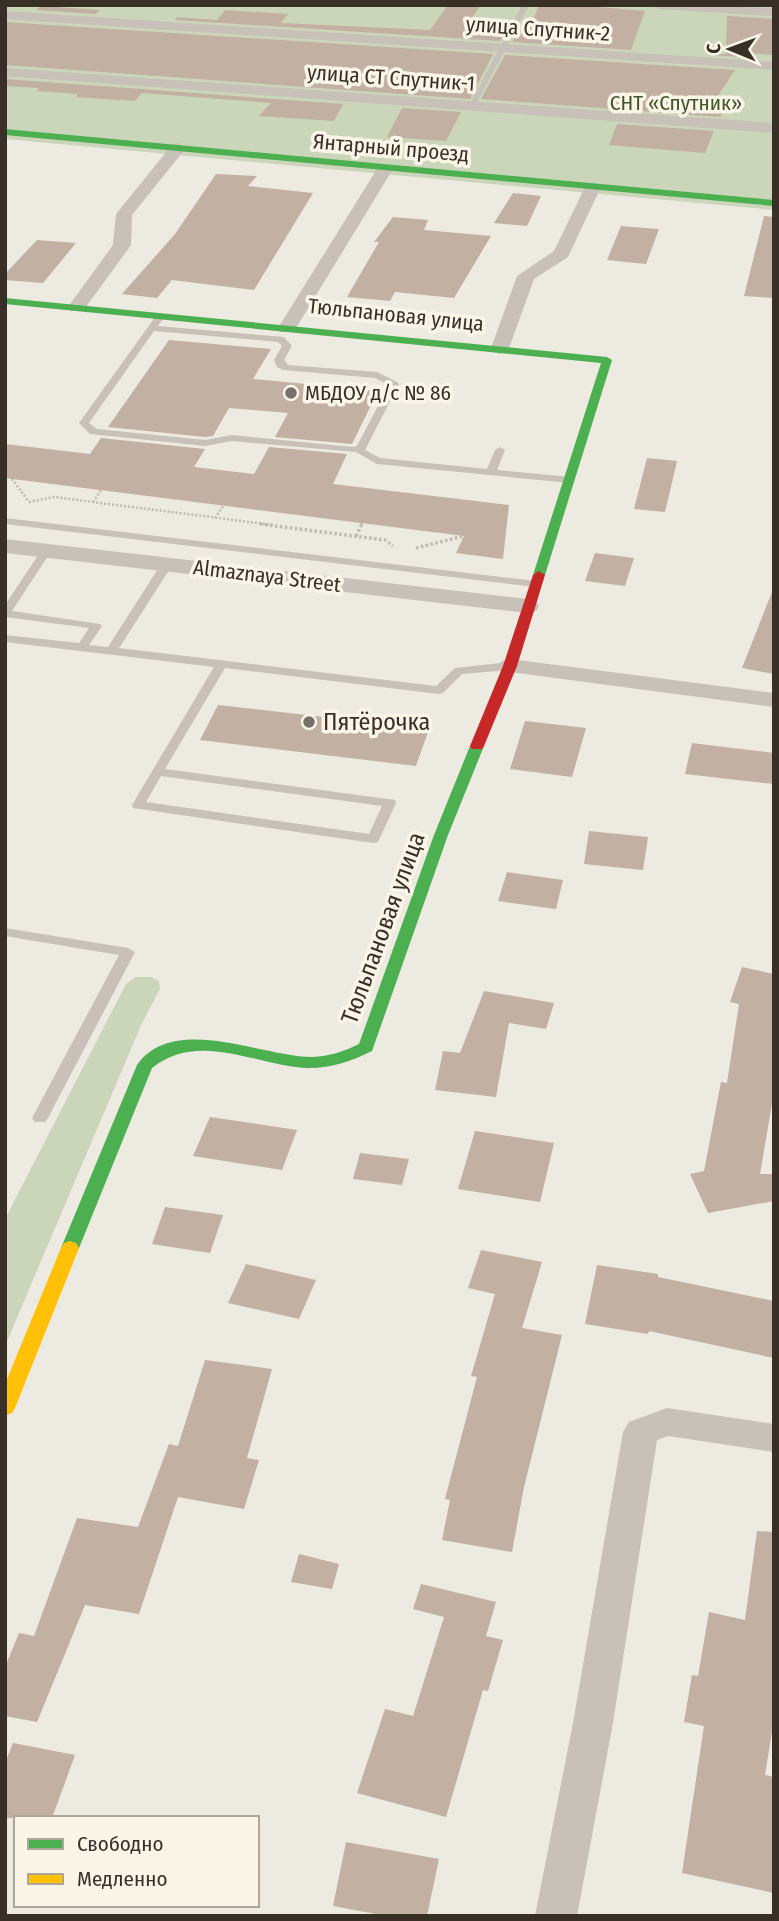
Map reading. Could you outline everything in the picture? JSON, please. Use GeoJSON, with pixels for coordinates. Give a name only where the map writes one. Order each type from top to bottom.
{"type":"FeatureCollection","features":[{"type":"Feature","properties":{"kind":"street"},"geometry":{"type":"LineString","coordinates":[[658,5],[774,12]]}},
{"type":"Feature","properties":{"kind":"street","name":"улица Спутник-2"},"geometry":{"type":"LineString","coordinates":[[5,15],[774,66]]}},
{"type":"Feature","properties":{"kind":"street","name":"улица СТ Спутник-1"},"geometry":{"type":"LineString","coordinates":[[5,72],[774,128]]}},
{"type":"Feature","properties":{"kind":"street","name":"Янтарный проезд"},"geometry":{"type":"LineString","coordinates":[[5,132],[774,203]]}},
{"type":"Feature","properties":{"kind":"street"},"geometry":{"type":"LineString","coordinates":[[77,307],[122,245],[124,214],[178,148]]}},
{"type":"Feature","properties":{"kind":"street","name":"Тюльпановая улица"},"geometry":{"type":"LineString","coordinates":[[287,328],[385,169]]}},
{"type":"Feature","properties":{"kind":"street","name":"Тюльпановая улица"},"geometry":{"type":"LineString","coordinates":[[500,348],[526,276],[555,262],[562,253],[593,187]]}},
{"type":"Feature","properties":{"kind":"street","name":"Тюльпановая улица"},"geometry":{"type":"LineString","coordinates":[[5,301],[77,307],[156,322],[287,328],[607,360],[510,666],[441,835],[366,1047],[347,1058],[326,1062],[302,1062],[182,1046],[161,1052],[145,1066],[5,1408]]}},
{"type":"Feature","properties":{"kind":"street","name":"Almaznaya Street"},"geometry":{"type":"LineString","coordinates":[[5,545],[528,606]]}},
{"type":"Feature","properties":{"kind":"street"},"geometry":{"type":"LineString","coordinates":[[510,666],[774,700]]}},
{"type":"Feature","properties":{"kind":"street"},"geometry":{"type":"LineString","coordinates":[[556,1916],[593,1723],[641,1432],[667,1422],[774,1438]]}},
{"type":"Feature","properties":{"kind":"lane"},"geometry":{"type":"LineString","coordinates":[[471,106],[526,5]]}},
{"type":"Feature","properties":{"kind":"lane"},"geometry":{"type":"LineString","coordinates":[[357,449],[361,448],[394,384],[388,379],[377,375],[286,368],[280,365],[279,360],[287,346],[281,340],[156,322],[84,423],[94,432],[205,443],[232,438],[357,449],[377,461],[570,480]]}},
{"type":"Feature","properties":{"kind":"lane"},"geometry":{"type":"LineString","coordinates":[[492,472],[499,450]]}},
{"type":"Feature","properties":{"kind":"lane"},"geometry":{"type":"LineString","coordinates":[[5,521],[536,584]]}},
{"type":"Feature","properties":{"kind":"lane"},"geometry":{"type":"LineString","coordinates":[[47,550],[6,614],[96,626],[82,647]]}},
{"type":"Feature","properties":{"kind":"lane"},"geometry":{"type":"LineString","coordinates":[[111,651],[167,564]]}},
{"type":"Feature","properties":{"kind":"lane"},"geometry":{"type":"LineString","coordinates":[[5,638],[439,690],[460,671],[510,666]]}},
{"type":"Feature","properties":{"kind":"lane"},"geometry":{"type":"LineString","coordinates":[[158,772],[390,803],[373,839],[138,805],[221,664]]}},
{"type":"Feature","properties":{"kind":"lane"},"geometry":{"type":"LineString","coordinates":[[5,932],[128,952],[40,1118]]}},
{"type":"Feature","properties":{"kind":"path"},"geometry":{"type":"LineString","coordinates":[[12,479],[29,502]]}},
{"type":"Feature","properties":{"kind":"path"},"geometry":{"type":"LineString","coordinates":[[93,502],[101,490]]}},
{"type":"Feature","properties":{"kind":"path"},"geometry":{"type":"LineString","coordinates":[[17,505],[54,497],[385,540],[432,572]]}},
{"type":"Feature","properties":{"kind":"path"},"geometry":{"type":"LineString","coordinates":[[215,518],[223,506]]}},
{"type":"Feature","properties":{"kind":"path"},"geometry":{"type":"LineString","coordinates":[[356,536],[362,523]]}},
{"type":"Feature","properties":{"kind":"path"},"geometry":{"type":"LineString","coordinates":[[401,551],[464,536]]}},
{"type":"Feature","properties":{"kind":"green space","name":"СНТ «Спутник»"},"geometry":{"type":"Polygon","coordinates":[[[5,5],[774,5],[774,210],[5,139],[5,5]]]}},
{"type":"Feature","properties":{"kind":"green space"},"geometry":{"type":"Polygon","coordinates":[[[136,977],[151,977],[159,981],[160,989],[142,1023],[5,1346],[5,1219],[126,984],[136,977]]]}},
{"type":"Feature","properties":{"kind":"building"},"geometry":{"type":"Polygon","coordinates":[[[448,5],[481,5],[465,27],[506,31],[500,41],[175,20],[177,17],[217,20],[225,10],[288,14],[281,23],[430,30],[448,5]]]}},
{"type":"Feature","properties":{"kind":"building"},"geometry":{"type":"Polygon","coordinates":[[[539,5],[645,11],[631,50],[512,42],[518,32],[528,33],[539,5]]]}},
{"type":"Feature","properties":{"kind":"building"},"geometry":{"type":"Polygon","coordinates":[[[41,6],[100,10],[95,14],[36,10],[41,6]]]}},
{"type":"Feature","properties":{"kind":"building"},"geometry":{"type":"Polygon","coordinates":[[[727,16],[774,19],[774,55],[709,55],[726,54],[727,16]]]}},
{"type":"Feature","properties":{"kind":"building"},"geometry":{"type":"Polygon","coordinates":[[[5,22],[493,54],[470,99],[5,65],[5,22]]]}},
{"type":"Feature","properties":{"kind":"building"},"geometry":{"type":"Polygon","coordinates":[[[505,55],[735,70],[714,102],[726,103],[720,117],[481,99],[505,55]]]}},
{"type":"Feature","properties":{"kind":"building"},"geometry":{"type":"Polygon","coordinates":[[[5,79],[343,104],[334,121],[259,116],[271,103],[142,93],[135,101],[76,97],[78,94],[5,86],[5,79]]]}},
{"type":"Feature","properties":{"kind":"building"},"geometry":{"type":"Polygon","coordinates":[[[402,108],[461,112],[446,141],[387,137],[402,108]]]}},
{"type":"Feature","properties":{"kind":"building"},"geometry":{"type":"Polygon","coordinates":[[[617,124],[714,131],[705,153],[609,145],[617,124]]]}},
{"type":"Feature","properties":{"kind":"building"},"geometry":{"type":"Polygon","coordinates":[[[216,174],[257,176],[248,186],[313,193],[254,290],[172,280],[157,298],[122,294],[175,234],[216,174]]]}},
{"type":"Feature","properties":{"kind":"building"},"geometry":{"type":"Polygon","coordinates":[[[513,193],[541,196],[527,226],[494,223],[513,193]]]}},
{"type":"Feature","properties":{"kind":"building"},"geometry":{"type":"Polygon","coordinates":[[[764,216],[774,217],[774,298],[744,296],[764,216]]]}},
{"type":"Feature","properties":{"kind":"building"},"geometry":{"type":"Polygon","coordinates":[[[393,217],[428,220],[424,230],[491,236],[454,298],[395,292],[390,301],[347,297],[379,242],[374,242],[393,217]]]}},
{"type":"Feature","properties":{"kind":"building"},"geometry":{"type":"Polygon","coordinates":[[[621,226],[659,229],[646,264],[607,260],[621,226]]]}},
{"type":"Feature","properties":{"kind":"building"},"geometry":{"type":"Polygon","coordinates":[[[37,240],[76,243],[43,283],[5,280],[5,274],[37,240]]]}},
{"type":"Feature","properties":{"kind":"building"},"geometry":{"type":"Polygon","coordinates":[[[169,340],[271,349],[253,379],[378,391],[352,444],[275,437],[288,413],[229,408],[213,436],[108,427],[169,340]]]}},
{"type":"Feature","properties":{"kind":"building"},"geometry":{"type":"Polygon","coordinates":[[[101,438],[205,449],[194,467],[254,474],[269,447],[347,454],[333,484],[509,505],[503,559],[456,553],[464,536],[5,478],[5,444],[90,454],[101,438]]]}},
{"type":"Feature","properties":{"kind":"building"},"geometry":{"type":"Polygon","coordinates":[[[647,458],[677,461],[665,512],[634,509],[647,458]]]}},
{"type":"Feature","properties":{"kind":"building"},"geometry":{"type":"Polygon","coordinates":[[[595,553],[634,558],[625,586],[585,581],[595,553]]]}},
{"type":"Feature","properties":{"kind":"building"},"geometry":{"type":"Polygon","coordinates":[[[772,592],[774,674],[742,668],[772,592]]]}},
{"type":"Feature","properties":{"kind":"building"},"geometry":{"type":"Polygon","coordinates":[[[218,705],[429,729],[416,766],[200,740],[218,705]]]}},
{"type":"Feature","properties":{"kind":"building"},"geometry":{"type":"Polygon","coordinates":[[[525,721],[586,728],[572,777],[510,769],[525,721]]]}},
{"type":"Feature","properties":{"kind":"building"},"geometry":{"type":"Polygon","coordinates":[[[692,743],[774,753],[774,784],[685,774],[692,743]]]}},
{"type":"Feature","properties":{"kind":"building"},"geometry":{"type":"Polygon","coordinates":[[[589,831],[648,837],[643,870],[584,864],[589,831]]]}},
{"type":"Feature","properties":{"kind":"building"},"geometry":{"type":"Polygon","coordinates":[[[507,872],[563,880],[556,909],[498,901],[507,872]]]}},
{"type":"Feature","properties":{"kind":"building"},"geometry":{"type":"Polygon","coordinates":[[[742,967],[774,974],[774,1092],[760,1174],[774,1174],[774,1201],[708,1213],[690,1174],[704,1171],[721,1082],[727,1083],[739,1004],[730,1002],[742,967]]]}},
{"type":"Feature","properties":{"kind":"building"},"geometry":{"type":"Polygon","coordinates":[[[484,991],[554,1003],[546,1029],[509,1023],[496,1097],[435,1090],[443,1051],[460,1053],[484,991]]]}},
{"type":"Feature","properties":{"kind":"building"},"geometry":{"type":"Polygon","coordinates":[[[210,1117],[297,1130],[282,1170],[193,1156],[210,1117]]]}},
{"type":"Feature","properties":{"kind":"building"},"geometry":{"type":"Polygon","coordinates":[[[475,1131],[554,1143],[540,1202],[458,1189],[475,1131]]]}},
{"type":"Feature","properties":{"kind":"building"},"geometry":{"type":"Polygon","coordinates":[[[360,1153],[409,1159],[402,1185],[353,1179],[360,1153]]]}},
{"type":"Feature","properties":{"kind":"building"},"geometry":{"type":"Polygon","coordinates":[[[165,1207],[223,1215],[210,1253],[152,1244],[165,1207]]]}},
{"type":"Feature","properties":{"kind":"building"},"geometry":{"type":"Polygon","coordinates":[[[481,1250],[542,1262],[522,1328],[562,1335],[524,1487],[512,1552],[442,1540],[450,1500],[445,1499],[477,1377],[471,1376],[495,1294],[468,1288],[481,1250]]]}},
{"type":"Feature","properties":{"kind":"building"},"geometry":{"type":"Polygon","coordinates":[[[246,1264],[316,1280],[299,1319],[228,1303],[246,1264]]]}},
{"type":"Feature","properties":{"kind":"building"},"geometry":{"type":"Polygon","coordinates":[[[597,1265],[658,1274],[658,1277],[774,1301],[774,1358],[649,1331],[648,1334],[585,1324],[597,1265]]]}},
{"type":"Feature","properties":{"kind":"building"},"geometry":{"type":"Polygon","coordinates":[[[205,1360],[272,1369],[247,1458],[259,1460],[244,1509],[178,1497],[139,1614],[85,1605],[37,1722],[5,1716],[5,1667],[19,1633],[34,1636],[77,1518],[138,1527],[169,1444],[178,1446],[205,1360]]]}},
{"type":"Feature","properties":{"kind":"building"},"geometry":{"type":"Polygon","coordinates":[[[757,1531],[774,1532],[774,1719],[765,1775],[774,1777],[774,1893],[682,1873],[704,1726],[684,1722],[692,1675],[698,1676],[709,1612],[745,1620],[757,1531]]]}},
{"type":"Feature","properties":{"kind":"building"},"geometry":{"type":"Polygon","coordinates":[[[299,1554],[339,1564],[332,1589],[291,1582],[299,1554]]]}},
{"type":"Feature","properties":{"kind":"building"},"geometry":{"type":"Polygon","coordinates":[[[421,1584],[496,1602],[486,1636],[503,1640],[488,1691],[483,1690],[446,1817],[357,1793],[385,1709],[413,1716],[444,1617],[413,1609],[421,1584]]]}},
{"type":"Feature","properties":{"kind":"building"},"geometry":{"type":"Polygon","coordinates":[[[13,1743],[75,1755],[53,1816],[5,1818],[5,1763],[13,1743]]]}},
{"type":"Feature","properties":{"kind":"building"},"geometry":{"type":"Polygon","coordinates":[[[346,1842],[439,1859],[427,1916],[386,1916],[333,1906],[346,1842]]]}},
{"type":"Feature","properties":{"kind":"traffic: fast"},"geometry":{"type":"LineString","coordinates":[[5,132],[774,203]]}},
{"type":"Feature","properties":{"kind":"traffic: fast"},"geometry":{"type":"LineString","coordinates":[[5,301],[607,360],[539,575]]}},
{"type":"Feature","properties":{"kind":"traffic: fast"},"geometry":{"type":"LineString","coordinates":[[70,1248],[145,1065],[160,1053],[183,1046],[203,1045],[310,1062],[335,1060],[366,1047],[441,835],[477,746]]}},
{"type":"Feature","properties":{"kind":"traffic: slow"},"geometry":{"type":"LineString","coordinates":[[5,1408],[70,1248]]}},
{"type":"Feature","properties":{"kind":"traffic: jam"},"geometry":{"type":"LineString","coordinates":[[477,746],[510,666],[539,575]]}},
{"type":"Feature","properties":{"kind":"place","name":"МБДОУ д/с № 86"},"geometry":{"type":"Point","coordinates":[291,393]}},
{"type":"Feature","properties":{"kind":"place","name":"Пятёрочка"},"geometry":{"type":"Point","coordinates":[309,722]}}]}
